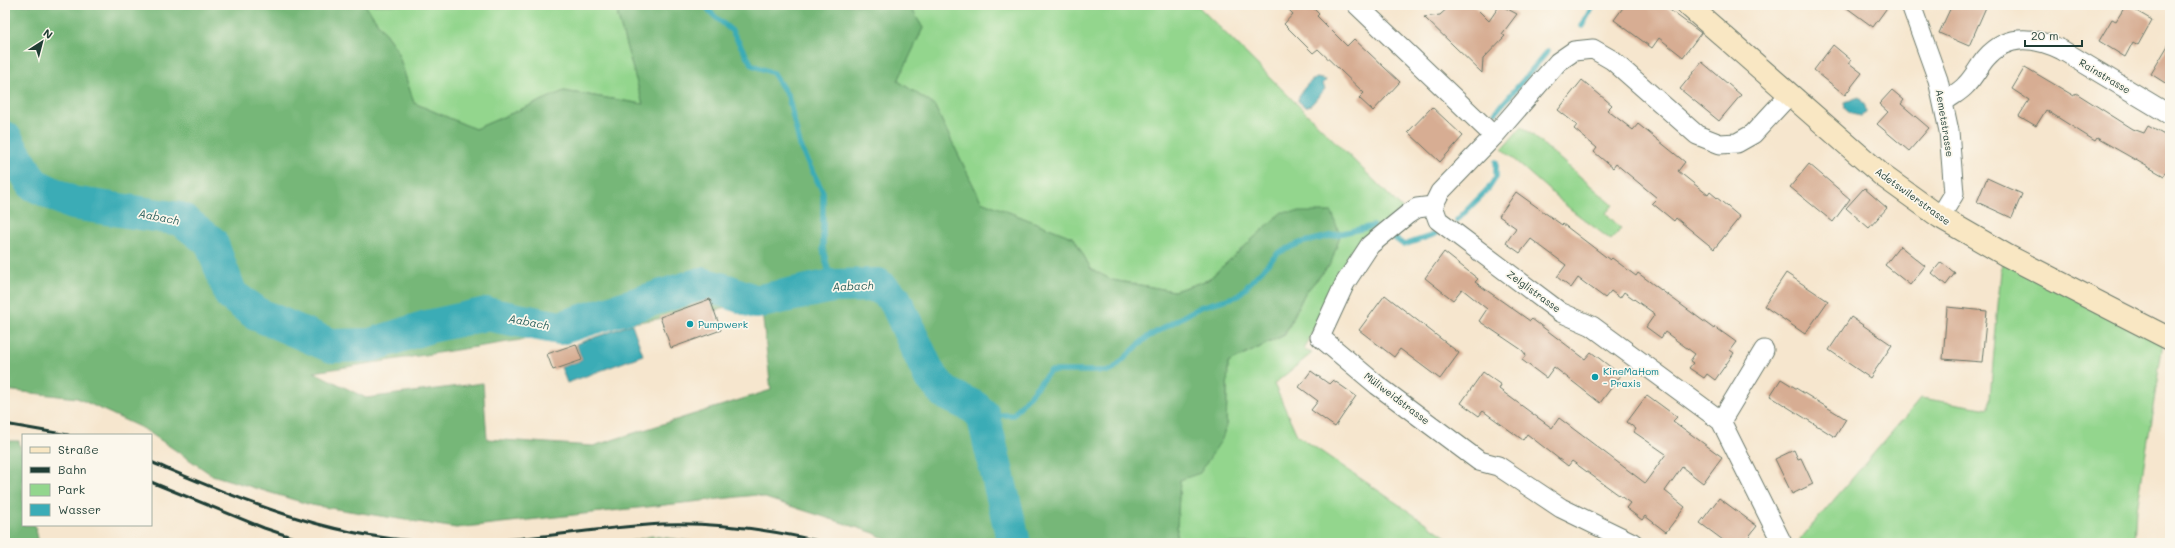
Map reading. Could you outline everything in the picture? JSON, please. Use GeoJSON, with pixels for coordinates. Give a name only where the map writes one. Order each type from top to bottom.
{"type":"FeatureCollection","features":[{"type":"Feature","properties":{"kind":"street"},"geometry":{"type":"LineString","coordinates":[[1357,5],[1494,136]]}},
{"type":"Feature","properties":{"kind":"street","name":"Adetswilerstrasse"},"geometry":{"type":"LineString","coordinates":[[1688,5],[1883,176],[1940,217],[2006,255],[2170,339]]}},
{"type":"Feature","properties":{"kind":"street","name":"Aemetstrasse"},"geometry":{"type":"LineString","coordinates":[[1911,5],[1938,80],[1944,102],[1949,131],[1954,194],[1940,217]]}},
{"type":"Feature","properties":{"kind":"street","name":"Rainstrasse"},"geometry":{"type":"LineString","coordinates":[[1944,102],[1966,86],[1986,58],[1997,48],[2008,42],[2026,39],[2045,42],[2170,115]]}},
{"type":"Feature","properties":{"kind":"street"},"geometry":{"type":"LineString","coordinates":[[1433,206],[1440,192],[1494,136],[1558,62],[1574,51],[1593,49],[1612,60],[1697,135],[1720,144],[1737,143],[1753,134],[1790,94]]}},
{"type":"Feature","properties":{"kind":"street","name":"Zelglistrasse"},"geometry":{"type":"LineString","coordinates":[[1433,206],[1438,220],[1560,312],[1592,326],[1721,421],[1782,543]]}},
{"type":"Feature","properties":{"kind":"street","name":"Müliweidstrasse"},"geometry":{"type":"LineString","coordinates":[[1433,206],[1417,208],[1370,245],[1345,283],[1320,337],[1377,384],[1479,461],[1498,466],[1561,508],[1633,543]]}},
{"type":"Feature","properties":{"kind":"street"},"geometry":{"type":"LineString","coordinates":[[1721,421],[1764,350]]}},
{"type":"Feature","properties":{"kind":"green space"},"geometry":{"type":"Polygon","coordinates":[[[5,5],[365,5],[397,50],[414,103],[475,129],[564,91],[643,104],[618,17],[617,5],[909,5],[923,28],[898,81],[934,105],[981,201],[1074,238],[1091,269],[1112,280],[1174,291],[1208,280],[1282,212],[1332,212],[1340,236],[1331,263],[1305,293],[1284,335],[1228,363],[1226,427],[1222,439],[1200,473],[1180,480],[1176,543],[892,543],[874,533],[756,495],[456,528],[311,505],[212,475],[144,429],[77,398],[5,390],[5,5]],[[761,303],[314,372],[366,398],[483,383],[487,439],[593,446],[771,390],[761,303]]]}},
{"type":"Feature","properties":{"kind":"green space"},"geometry":{"type":"Polygon","coordinates":[[[365,5],[617,5],[618,17],[643,104],[564,91],[475,129],[414,103],[397,50],[365,5]]]}},
{"type":"Feature","properties":{"kind":"green space"},"geometry":{"type":"Polygon","coordinates":[[[909,5],[1197,5],[1403,209],[1380,226],[1347,260],[1304,350],[1312,353],[1274,384],[1297,435],[1455,543],[1176,543],[1180,480],[1221,437],[1226,427],[1228,363],[1285,335],[1305,293],[1332,263],[1282,212],[1208,280],[1174,291],[1112,280],[1091,269],[1074,238],[981,201],[934,105],[898,81],[923,28],[909,5]]]}},
{"type":"Feature","properties":{"kind":"green space"},"geometry":{"type":"Polygon","coordinates":[[[1522,126],[1613,205],[1606,213],[1621,229],[1611,240],[1569,208],[1502,149],[1522,126]]]}},
{"type":"Feature","properties":{"kind":"green space"},"geometry":{"type":"Polygon","coordinates":[[[2006,255],[2164,336],[2137,510],[2135,543],[1797,543],[1921,398],[1989,409],[2001,270],[2006,255]]]}},
{"type":"Feature","properties":{"kind":"green space"},"geometry":{"type":"Polygon","coordinates":[[[5,441],[19,441],[22,455],[22,526],[35,526],[39,543],[5,543],[5,441]]]}},
{"type":"Feature","properties":{"kind":"green space"},"geometry":{"type":"Polygon","coordinates":[[[652,536],[704,543],[623,543],[652,536]]]}},
{"type":"Feature","properties":{"kind":"water"},"geometry":{"type":"Polygon","coordinates":[[[1317,78],[1326,80],[1323,84],[1325,89],[1311,105],[1305,107],[1298,101],[1299,98],[1302,91],[1308,84],[1317,78]]]}},
{"type":"Feature","properties":{"kind":"water"},"geometry":{"type":"Polygon","coordinates":[[[1859,97],[1865,106],[1866,113],[1861,116],[1851,114],[1845,109],[1844,102],[1859,97]]]}},
{"type":"Feature","properties":{"kind":"water"},"geometry":{"type":"Polygon","coordinates":[[[632,324],[643,355],[567,383],[561,367],[582,360],[576,344],[632,324]]]}},
{"type":"Feature","properties":{"kind":"building"},"geometry":{"type":"Polygon","coordinates":[[[1284,5],[1310,5],[1319,14],[1317,16],[1347,46],[1354,39],[1400,82],[1373,111],[1359,98],[1364,93],[1318,49],[1313,53],[1284,24],[1293,14],[1284,5]]]}},
{"type":"Feature","properties":{"kind":"building"},"geometry":{"type":"Polygon","coordinates":[[[1451,5],[1473,5],[1489,21],[1500,5],[1517,14],[1502,34],[1505,36],[1483,59],[1482,73],[1424,17],[1440,15],[1451,5]]]}},
{"type":"Feature","properties":{"kind":"building"},"geometry":{"type":"Polygon","coordinates":[[[1625,5],[1663,5],[1701,33],[1683,57],[1659,38],[1652,48],[1614,20],[1625,5]]]}},
{"type":"Feature","properties":{"kind":"building"},"geometry":{"type":"Polygon","coordinates":[[[1843,5],[1889,5],[1873,27],[1843,5]]]}},
{"type":"Feature","properties":{"kind":"building"},"geometry":{"type":"Polygon","coordinates":[[[1952,5],[1987,5],[1969,46],[1939,33],[1952,5]]]}},
{"type":"Feature","properties":{"kind":"building"},"geometry":{"type":"Polygon","coordinates":[[[2126,5],[2152,20],[2138,45],[2133,42],[2125,57],[2099,41],[2112,19],[2116,21],[2126,5]]]}},
{"type":"Feature","properties":{"kind":"building"},"geometry":{"type":"Polygon","coordinates":[[[2170,42],[2170,86],[2151,74],[2170,42]]]}},
{"type":"Feature","properties":{"kind":"building"},"geometry":{"type":"Polygon","coordinates":[[[1833,45],[1851,60],[1849,63],[1862,73],[1845,95],[1814,70],[1833,45]]]}},
{"type":"Feature","properties":{"kind":"building"},"geometry":{"type":"Polygon","coordinates":[[[1702,62],[1741,95],[1719,121],[1680,89],[1702,62]]]}},
{"type":"Feature","properties":{"kind":"building"},"geometry":{"type":"Polygon","coordinates":[[[2025,67],[2074,96],[2076,93],[2133,129],[2144,133],[2148,126],[2170,138],[2170,165],[2164,176],[2097,138],[2095,141],[2046,110],[2036,126],[2019,116],[2029,100],[2012,89],[2025,67]]]}},
{"type":"Feature","properties":{"kind":"building"},"geometry":{"type":"Polygon","coordinates":[[[1582,80],[1612,105],[1607,110],[1633,130],[1638,124],[1685,162],[1678,171],[1708,195],[1710,192],[1740,217],[1714,249],[1676,218],[1674,221],[1652,203],[1657,198],[1616,164],[1613,168],[1594,152],[1597,148],[1574,129],[1577,125],[1558,110],[1582,80]]]}},
{"type":"Feature","properties":{"kind":"building"},"geometry":{"type":"Polygon","coordinates":[[[1892,90],[1904,100],[1901,104],[1929,128],[1909,151],[1877,124],[1888,112],[1879,104],[1892,90]]]}},
{"type":"Feature","properties":{"kind":"building"},"geometry":{"type":"Polygon","coordinates":[[[1432,107],[1463,136],[1440,162],[1408,132],[1432,107]]]}},
{"type":"Feature","properties":{"kind":"building"},"geometry":{"type":"Polygon","coordinates":[[[1809,164],[1850,199],[1833,222],[1790,187],[1809,164]]]}},
{"type":"Feature","properties":{"kind":"building"},"geometry":{"type":"Polygon","coordinates":[[[1987,178],[2022,194],[2012,218],[1977,202],[1987,178]]]}},
{"type":"Feature","properties":{"kind":"building"},"geometry":{"type":"Polygon","coordinates":[[[1864,188],[1887,208],[1869,228],[1846,208],[1864,188]]]}},
{"type":"Feature","properties":{"kind":"building"},"geometry":{"type":"Polygon","coordinates":[[[1516,192],[1562,225],[1563,224],[1610,260],[1612,258],[1636,276],[1638,273],[1714,329],[1715,327],[1736,342],[1730,350],[1734,353],[1715,380],[1707,374],[1704,378],[1689,368],[1693,363],[1690,361],[1695,354],[1665,332],[1661,338],[1646,327],[1655,314],[1624,292],[1620,298],[1611,291],[1605,298],[1578,278],[1571,288],[1557,277],[1566,265],[1531,239],[1520,253],[1506,243],[1516,228],[1499,216],[1516,192]]]}},
{"type":"Feature","properties":{"kind":"building"},"geometry":{"type":"Polygon","coordinates":[[[1900,246],[1925,266],[1910,285],[1885,265],[1900,246]]]}},
{"type":"Feature","properties":{"kind":"building"},"geometry":{"type":"Polygon","coordinates":[[[1444,252],[1478,279],[1475,282],[1530,321],[1532,319],[1585,359],[1591,352],[1621,375],[1600,403],[1554,367],[1546,378],[1522,360],[1526,355],[1522,350],[1479,321],[1487,309],[1462,289],[1453,300],[1425,278],[1444,252]]]}},
{"type":"Feature","properties":{"kind":"building"},"geometry":{"type":"Polygon","coordinates":[[[1941,262],[1955,273],[1946,285],[1932,273],[1941,262]]]}},
{"type":"Feature","properties":{"kind":"building"},"geometry":{"type":"Polygon","coordinates":[[[1786,273],[1828,301],[1805,334],[1764,306],[1786,273]]]}},
{"type":"Feature","properties":{"kind":"building"},"geometry":{"type":"Polygon","coordinates":[[[1385,295],[1459,353],[1440,379],[1400,349],[1394,357],[1359,330],[1385,295]]]}},
{"type":"Feature","properties":{"kind":"building","name":"Pumpwerk"},"geometry":{"type":"Polygon","coordinates":[[[710,299],[721,330],[671,348],[660,317],[710,299]]]}},
{"type":"Feature","properties":{"kind":"building"},"geometry":{"type":"Polygon","coordinates":[[[1947,307],[1987,311],[1982,362],[1943,359],[1947,307]]]}},
{"type":"Feature","properties":{"kind":"building"},"geometry":{"type":"Polygon","coordinates":[[[1851,317],[1892,345],[1870,378],[1829,350],[1851,317]]]}},
{"type":"Feature","properties":{"kind":"building"},"geometry":{"type":"Polygon","coordinates":[[[576,344],[582,360],[553,370],[547,354],[576,344]]]}},
{"type":"Feature","properties":{"kind":"building"},"geometry":{"type":"Polygon","coordinates":[[[1311,371],[1329,384],[1333,380],[1356,396],[1335,427],[1311,410],[1318,401],[1299,387],[1311,371]]]}},
{"type":"Feature","properties":{"kind":"building"},"geometry":{"type":"Polygon","coordinates":[[[1483,372],[1501,385],[1499,389],[1552,428],[1559,418],[1645,483],[1666,454],[1634,432],[1636,429],[1627,422],[1647,395],[1677,417],[1673,421],[1722,457],[1703,483],[1682,467],[1665,491],[1685,507],[1666,532],[1645,516],[1642,520],[1626,508],[1630,503],[1572,461],[1568,466],[1527,434],[1523,440],[1483,411],[1479,416],[1461,403],[1483,372]]]}},
{"type":"Feature","properties":{"kind":"building"},"geometry":{"type":"Polygon","coordinates":[[[1781,379],[1846,419],[1835,437],[1770,396],[1781,379]]]}},
{"type":"Feature","properties":{"kind":"building"},"geometry":{"type":"Polygon","coordinates":[[[1794,450],[1798,459],[1801,458],[1813,484],[1792,494],[1775,459],[1794,450]]]}},
{"type":"Feature","properties":{"kind":"building"},"geometry":{"type":"Polygon","coordinates":[[[1719,498],[1757,526],[1744,543],[1727,543],[1700,523],[1719,498]]]}},
{"type":"Feature","properties":{"kind":"waterway"},"geometry":{"type":"LineString","coordinates":[[705,5],[712,14],[732,31],[752,65],[773,73],[788,96],[801,149],[823,192],[823,249],[832,286]]}},
{"type":"Feature","properties":{"kind":"waterway"},"geometry":{"type":"LineString","coordinates":[[1582,26],[1593,5]]}},
{"type":"Feature","properties":{"kind":"waterway"},"geometry":{"type":"LineString","coordinates":[[1496,112],[1548,51]]}},
{"type":"Feature","properties":{"kind":"waterway","name":"Aabach"},"geometry":{"type":"LineString","coordinates":[[5,138],[33,184],[72,203],[181,219],[211,242],[231,295],[257,314],[332,346],[371,345],[427,327],[486,314],[560,328],[701,284],[727,291],[756,302],[832,286],[878,285],[895,300],[929,374],[945,393],[974,407],[983,415],[1014,543]]}},
{"type":"Feature","properties":{"kind":"waterway"},"geometry":{"type":"LineString","coordinates":[[1457,220],[1489,188],[1496,177],[1496,162]]}},
{"type":"Feature","properties":{"kind":"waterway"},"geometry":{"type":"LineString","coordinates":[[983,415],[1013,415],[1050,371],[1111,371],[1146,338],[1200,307],[1238,296],[1278,253],[1300,243],[1373,226]]}},
{"type":"Feature","properties":{"kind":"waterway"},"geometry":{"type":"LineString","coordinates":[[1393,237],[1404,245],[1436,234]]}},
{"type":"Feature","properties":{"kind":"railway"},"geometry":{"type":"LineString","coordinates":[[5,424],[62,434]]}},
{"type":"Feature","properties":{"kind":"railway"},"geometry":{"type":"LineString","coordinates":[[152,462],[221,491],[290,516],[362,534],[399,540],[437,542],[493,541],[634,526],[704,524],[786,534],[827,543]]}},
{"type":"Feature","properties":{"kind":"railway"},"geometry":{"type":"LineString","coordinates":[[152,482],[264,528],[309,543]]}},
{"type":"Feature","properties":{"kind":"railway"},"geometry":{"type":"LineString","coordinates":[[536,543],[550,540]]}},
{"type":"Feature","properties":{"kind":"place","name":"Pumpwerk"},"geometry":{"type":"Point","coordinates":[690,324]}},
{"type":"Feature","properties":{"kind":"place","name":"KineMaHom - Praxis"},"geometry":{"type":"Point","coordinates":[1595,377]}}]}
